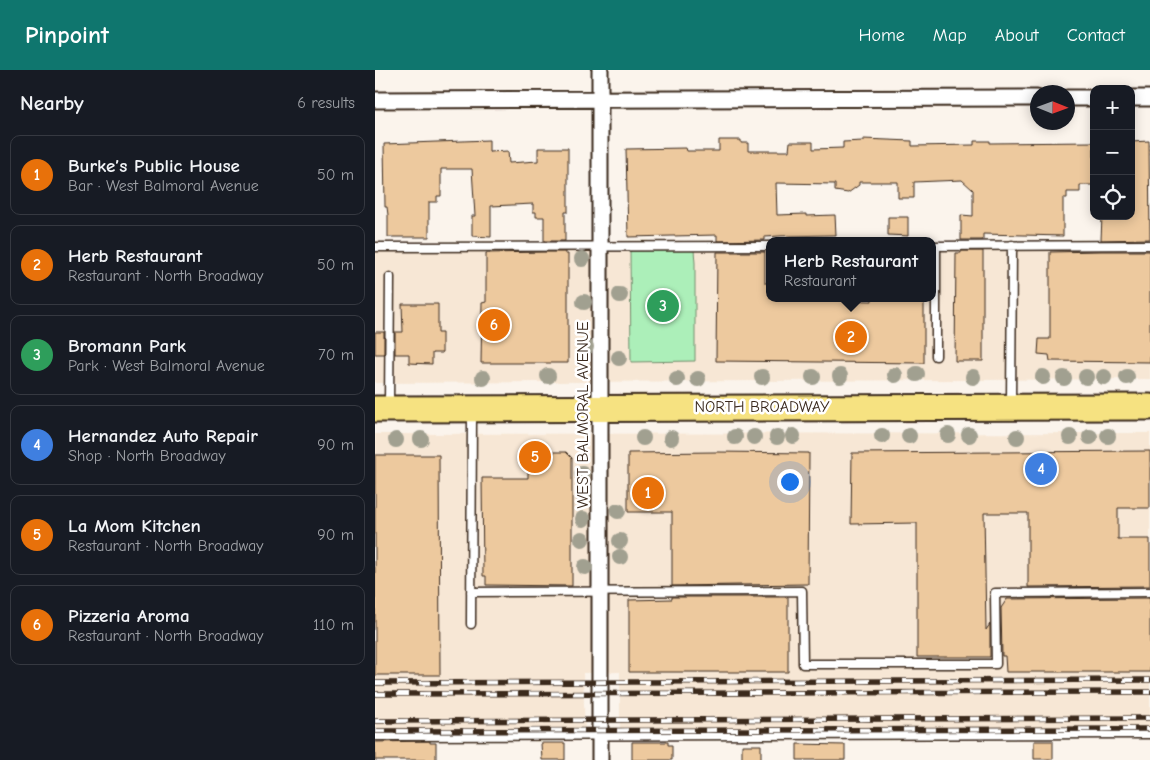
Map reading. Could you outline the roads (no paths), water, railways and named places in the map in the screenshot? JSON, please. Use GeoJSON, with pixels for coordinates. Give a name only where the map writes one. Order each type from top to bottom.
{"type":"FeatureCollection","features":[{"type":"Feature","properties":{"kind":"main road","name":"NORTH BROADWAY"},"geometry":{"type":"LineString","coordinates":[[382,409],[1150,406]]}},
{"type":"Feature","properties":{"kind":"street","name":"WEST BALMORAL AVENUE"},"geometry":{"type":"LineString","coordinates":[[599,70],[601,407],[600,760]]}},
{"type":"Feature","properties":{"kind":"street"},"geometry":{"type":"LineString","coordinates":[[375,100],[1030,98]]}},
{"type":"Feature","properties":{"kind":"street"},"geometry":{"type":"LineString","coordinates":[[1075,98],[1090,98]]}},
{"type":"Feature","properties":{"kind":"street"},"geometry":{"type":"LineString","coordinates":[[1135,98],[1150,98]]}},
{"type":"Feature","properties":{"kind":"lane"},"geometry":{"type":"LineString","coordinates":[[1011,407],[1012,245]]}},
{"type":"Feature","properties":{"kind":"lane"},"geometry":{"type":"LineString","coordinates":[[936,246],[1150,245]]}},
{"type":"Feature","properties":{"kind":"lane"},"geometry":{"type":"LineString","coordinates":[[375,247],[766,246]]}},
{"type":"Feature","properties":{"kind":"lane"},"geometry":{"type":"LineString","coordinates":[[382,409],[390,277]]}},
{"type":"Feature","properties":{"kind":"lane"},"geometry":{"type":"LineString","coordinates":[[935,302],[936,356]]}},
{"type":"Feature","properties":{"kind":"lane"},"geometry":{"type":"LineString","coordinates":[[471,624],[472,408]]}},
{"type":"Feature","properties":{"kind":"lane"},"geometry":{"type":"LineString","coordinates":[[471,592],[802,591],[803,664],[996,664],[995,593],[1150,592]]}},
{"type":"Feature","properties":{"kind":"lane"},"geometry":{"type":"LineString","coordinates":[[375,736],[1150,734]]}},
{"type":"Feature","properties":{"kind":"railway"},"geometry":{"type":"LineString","coordinates":[[375,683],[1150,680]]}},
{"type":"Feature","properties":{"kind":"railway"},"geometry":{"type":"LineString","coordinates":[[375,694],[1150,692]]}},
{"type":"Feature","properties":{"kind":"railway"},"geometry":{"type":"LineString","coordinates":[[375,721],[1150,718]]}},
{"type":"Feature","properties":{"kind":"railway"},"geometry":{"type":"LineString","coordinates":[[375,731],[1150,729]]}},
{"type":"Feature","properties":{"kind":"place","name":"Bromann Park"},"geometry":{"type":"Point","coordinates":[663,306]}},
{"type":"Feature","properties":{"kind":"place","name":"Pizzeria Aroma"},"geometry":{"type":"Point","coordinates":[494,325]}},
{"type":"Feature","properties":{"kind":"place","name":"Herb Restaurant"},"geometry":{"type":"Point","coordinates":[851,337]}},
{"type":"Feature","properties":{"kind":"place","name":"La Mom Kitchen"},"geometry":{"type":"Point","coordinates":[535,457]}},
{"type":"Feature","properties":{"kind":"place","name":"Hernandez Auto Repair"},"geometry":{"type":"Point","coordinates":[1041,469]}},
{"type":"Feature","properties":{"kind":"place","name":"Burke’s Public House"},"geometry":{"type":"Point","coordinates":[648,493]}}]}
